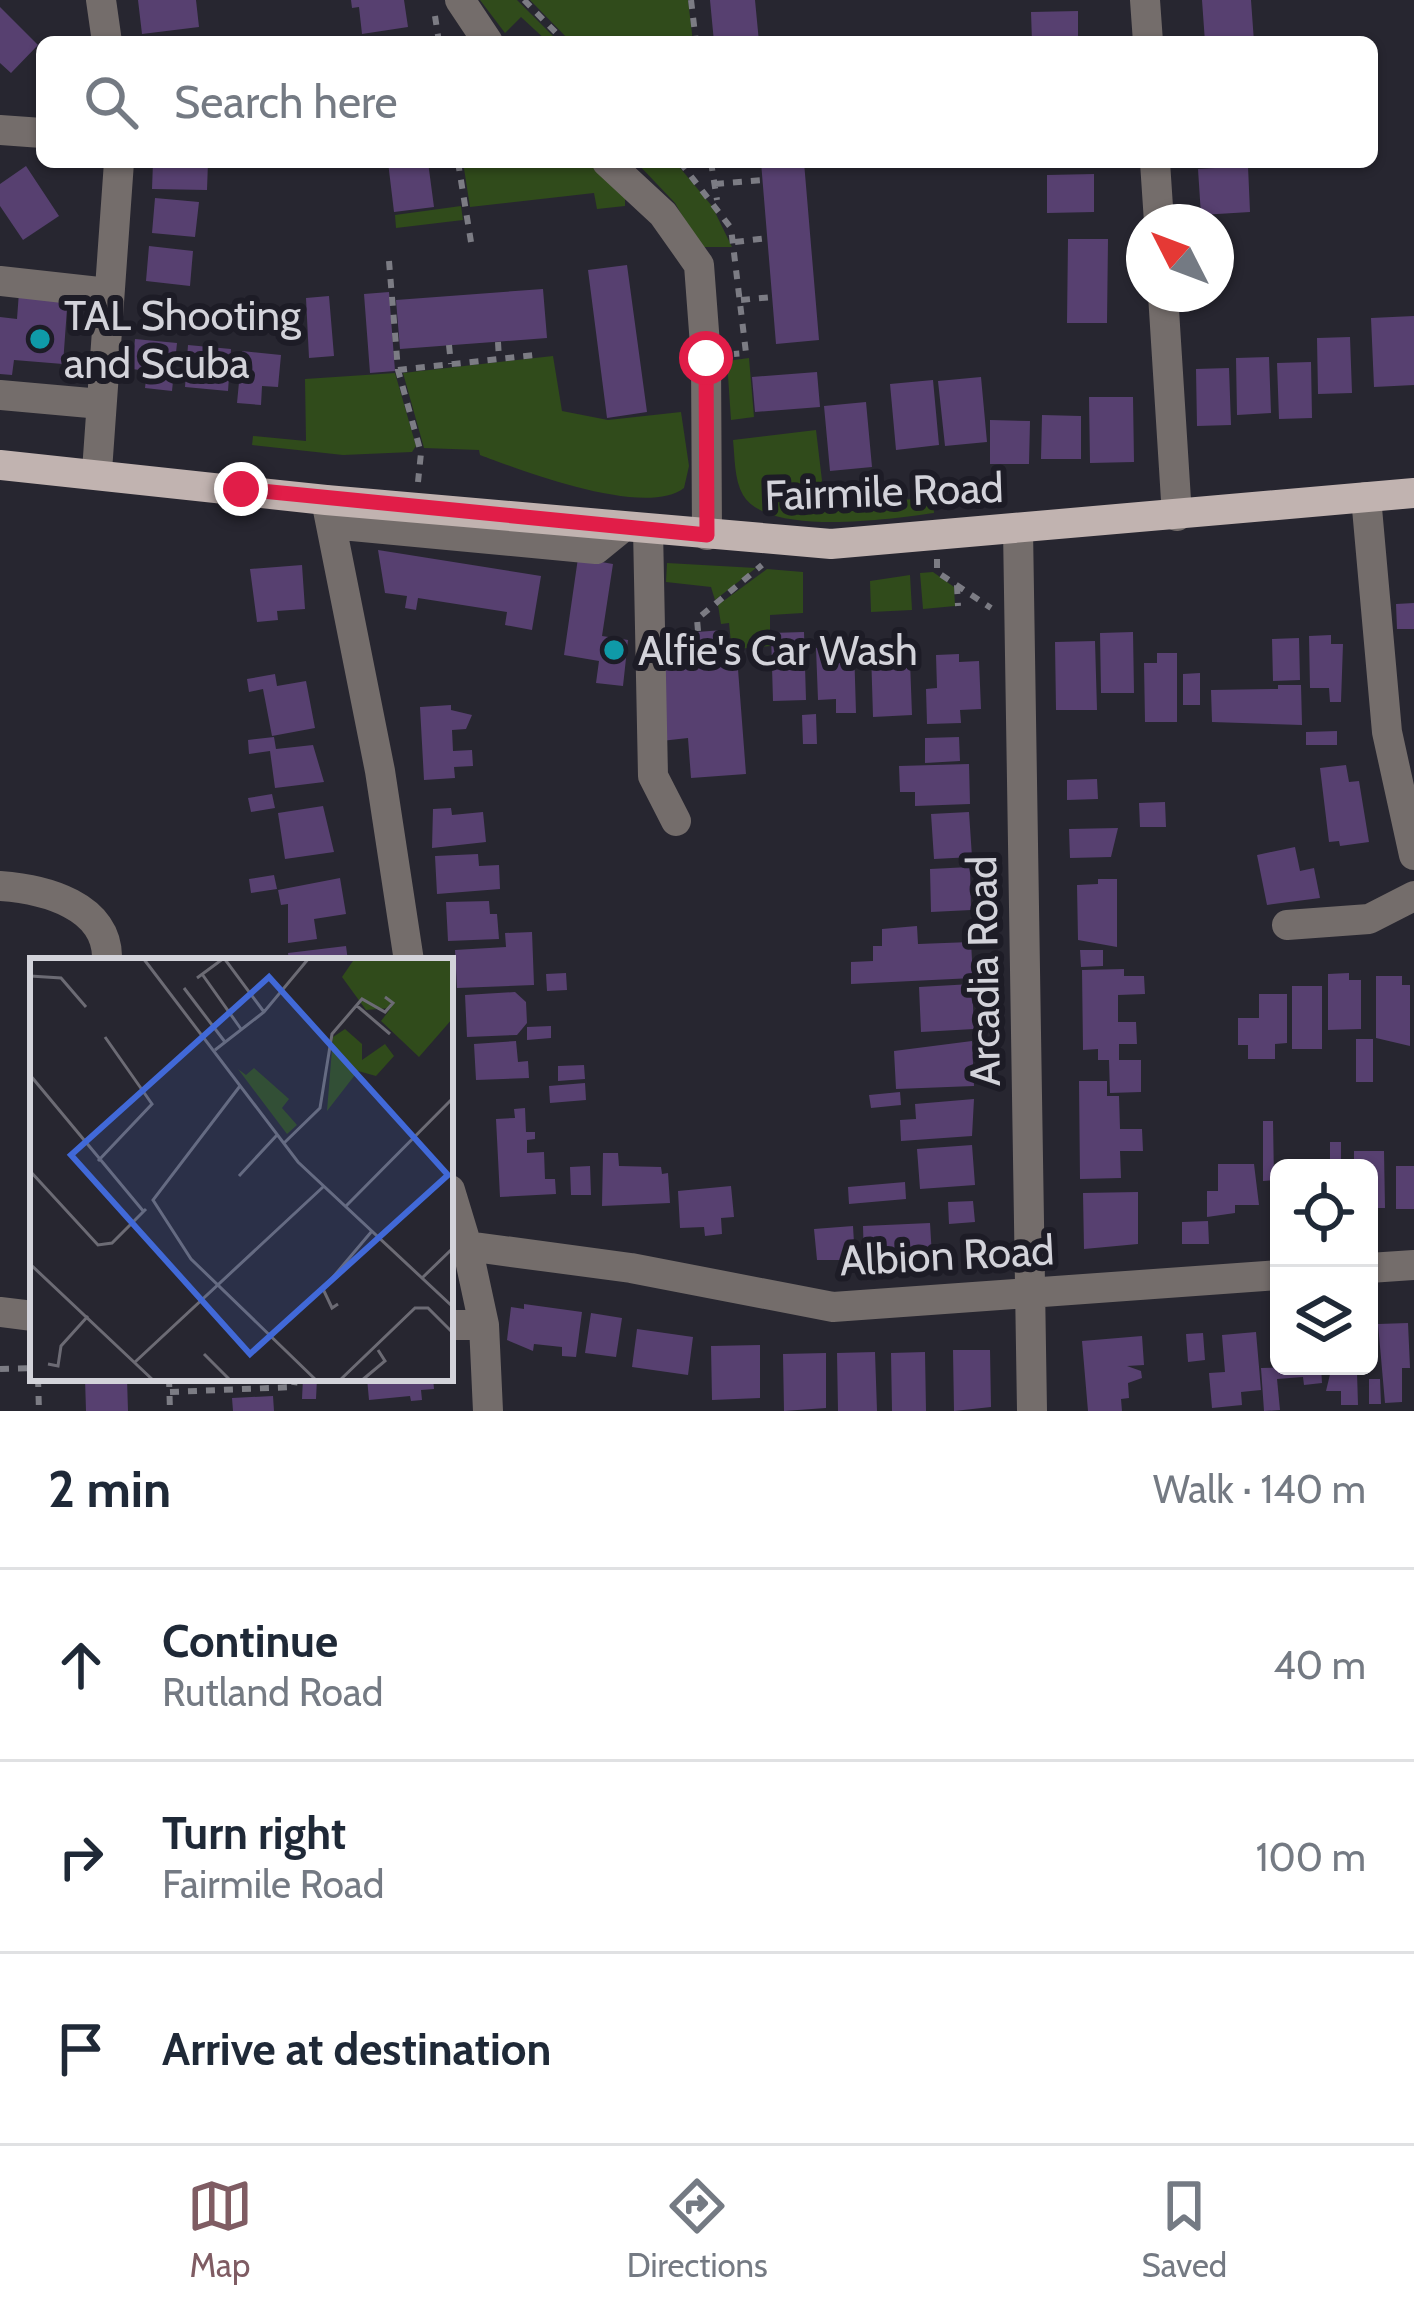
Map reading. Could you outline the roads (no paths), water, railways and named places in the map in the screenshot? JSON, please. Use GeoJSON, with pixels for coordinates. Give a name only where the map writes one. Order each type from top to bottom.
{"type":"FeatureCollection","features":[{"type":"Feature","properties":{"kind":"main road","name":"Fairmile Road"},"geometry":{"type":"LineString","coordinates":[[0,464],[97,471],[329,512],[415,508],[831,544],[1414,493]]}},
{"type":"Feature","properties":{"kind":"street"},"geometry":{"type":"LineString","coordinates":[[101,0],[106,36]]}},
{"type":"Feature","properties":{"kind":"street"},"geometry":{"type":"LineString","coordinates":[[460,0],[484,36]]}},
{"type":"Feature","properties":{"kind":"street"},"geometry":{"type":"LineString","coordinates":[[1145,0],[1148,36]]}},
{"type":"Feature","properties":{"kind":"street"},"geometry":{"type":"LineString","coordinates":[[0,130],[36,133]]}},
{"type":"Feature","properties":{"kind":"street"},"geometry":{"type":"LineString","coordinates":[[97,471],[118,168]]}},
{"type":"Feature","properties":{"kind":"street"},"geometry":{"type":"LineString","coordinates":[[613,168],[663,214],[699,265],[706,358],[707,535]]}},
{"type":"Feature","properties":{"kind":"street"},"geometry":{"type":"LineString","coordinates":[[1155,168],[1158,204]]}},
{"type":"Feature","properties":{"kind":"street"},"geometry":{"type":"LineString","coordinates":[[0,281],[108,293]]}},
{"type":"Feature","properties":{"kind":"street"},"geometry":{"type":"LineString","coordinates":[[1164,312],[1177,516]]}},
{"type":"Feature","properties":{"kind":"street"},"geometry":{"type":"LineString","coordinates":[[0,395],[101,404]]}},
{"type":"Feature","properties":{"kind":"street"},"geometry":{"type":"LineString","coordinates":[[1366,496],[1387,732],[1414,855]]}},
{"type":"Feature","properties":{"kind":"street"},"geometry":{"type":"LineString","coordinates":[[409,958],[380,771],[329,512],[596,549],[636,528],[653,776],[676,821]]}},
{"type":"Feature","properties":{"kind":"street","name":"Arcadia Road"},"geometry":{"type":"LineString","coordinates":[[1018,529],[1032,1411]]}},
{"type":"Feature","properties":{"kind":"street"},"geometry":{"type":"LineString","coordinates":[[0,886],[46,890],[85,913],[108,945],[107,958]]}},
{"type":"Feature","properties":{"kind":"street"},"geometry":{"type":"LineString","coordinates":[[1287,925],[1369,919],[1414,896]]}},
{"type":"Feature","properties":{"kind":"street"},"geometry":{"type":"LineString","coordinates":[[453,1200],[484,1325],[488,1411]]}},
{"type":"Feature","properties":{"kind":"street","name":"Albion Road"},"geometry":{"type":"LineString","coordinates":[[467,1246],[631,1268],[833,1307],[1270,1276]]}},
{"type":"Feature","properties":{"kind":"street"},"geometry":{"type":"LineString","coordinates":[[1378,1267],[1414,1265]]}},
{"type":"Feature","properties":{"kind":"street"},"geometry":{"type":"LineString","coordinates":[[0,1312],[30,1316]]}},
{"type":"Feature","properties":{"kind":"street"},"geometry":{"type":"LineString","coordinates":[[453,1325],[484,1325]]}},
{"type":"Feature","properties":{"kind":"place","name":"TAL Shooting and Scuba"},"geometry":{"type":"Point","coordinates":[40,339]}},
{"type":"Feature","properties":{"kind":"place","name":"Alfie's Car Wash"},"geometry":{"type":"Point","coordinates":[614,650]}}]}
